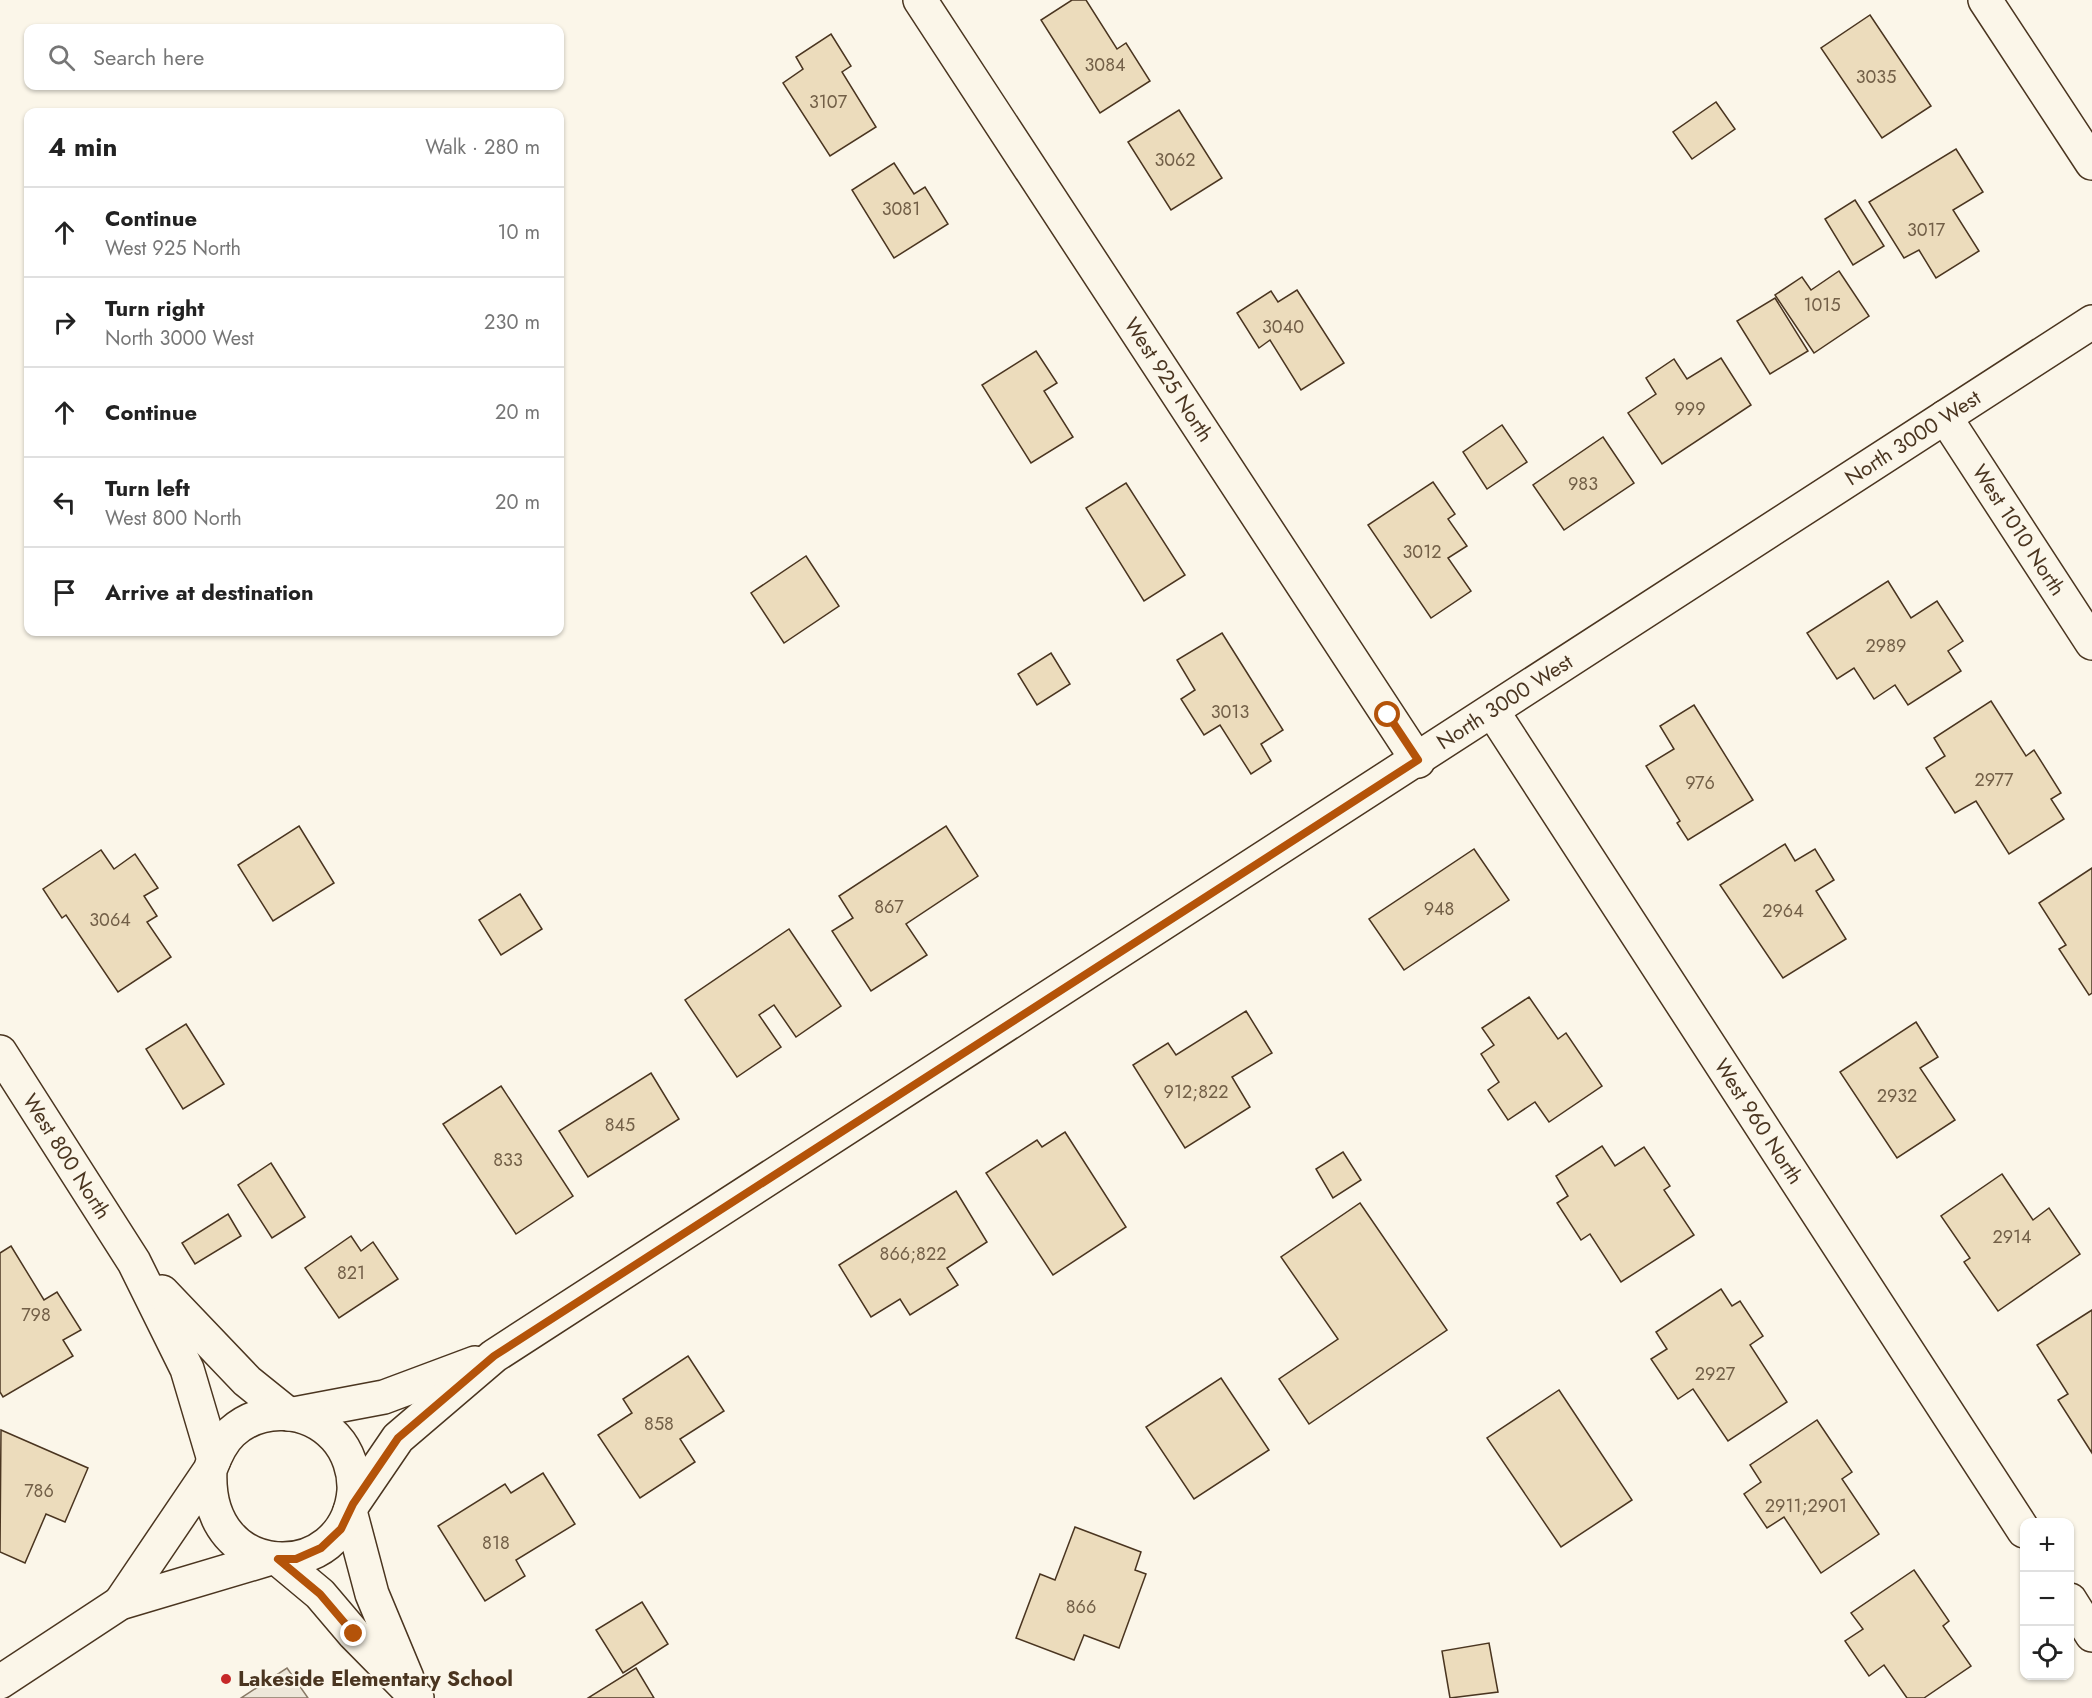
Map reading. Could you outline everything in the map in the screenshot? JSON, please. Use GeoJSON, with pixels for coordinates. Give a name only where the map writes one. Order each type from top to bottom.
{"type":"FeatureCollection","features":[{"type":"Feature","properties":{"kind":"street","name":"West 925 North"},"geometry":{"type":"LineString","coordinates":[[920,0],[1418,760]]}},
{"type":"Feature","properties":{"kind":"street"},"geometry":{"type":"LineString","coordinates":[[1985,0],[2092,163]]}},
{"type":"Feature","properties":{"kind":"street","name":"North 3000 West"},"geometry":{"type":"LineString","coordinates":[[351,1508],[398,1438],[494,1356],[1493,712],[2092,322]]}},
{"type":"Feature","properties":{"kind":"street","name":"West 1010 North"},"geometry":{"type":"LineString","coordinates":[[1945,417],[2092,643]]}},
{"type":"Feature","properties":{"kind":"street","name":"West 960 North"},"geometry":{"type":"LineString","coordinates":[[1493,712],[2020,1523]]}},
{"type":"Feature","properties":{"kind":"street","name":"West 800 North"},"geometry":{"type":"LineString","coordinates":[[0,1052],[135,1262],[188,1369],[212,1465]]}},
{"type":"Feature","properties":{"kind":"street","name":"West 800 North"},"geometry":{"type":"LineString","coordinates":[[135,1262],[197,1331],[247,1381],[291,1414]]}},
{"type":"Feature","properties":{"kind":"street","name":"North 3000 West"},"geometry":{"type":"LineString","coordinates":[[291,1414],[384,1397],[494,1356]]}},
{"type":"Feature","properties":{"kind":"street"},"geometry":{"type":"LineString","coordinates":[[0,1682],[120,1603],[273,1559],[296,1559],[321,1548],[341,1529],[351,1508],[355,1480],[349,1458],[335,1437],[317,1422],[291,1414],[272,1413],[250,1419],[232,1432],[218,1449],[212,1465],[208,1493],[214,1516],[227,1536],[246,1551],[273,1559],[320,1594],[354,1634],[415,1696]]}},
{"type":"Feature","properties":{"kind":"street"},"geometry":{"type":"LineString","coordinates":[[120,1603],[212,1465]]}},
{"type":"Feature","properties":{"kind":"street"},"geometry":{"type":"LineString","coordinates":[[351,1508],[372,1594],[415,1696]]}},
{"type":"Feature","properties":{"kind":"street"},"geometry":{"type":"LineString","coordinates":[[2074,1606],[2092,1635]]}},
{"type":"Feature","properties":{"kind":"shaded area"},"geometry":{"type":"Polygon","coordinates":[[[287,1668],[308,1698],[241,1698],[287,1668]]]}},
{"type":"Feature","properties":{"kind":"building"},"geometry":{"type":"Polygon","coordinates":[[[1072,0],[1086,0],[1117,49],[1126,43],[1150,81],[1100,113],[1041,20],[1072,0]]]}},
{"type":"Feature","properties":{"kind":"building"},"geometry":{"type":"Polygon","coordinates":[[[1870,15],[1931,106],[1882,138],[1821,48],[1870,15]]]}},
{"type":"Feature","properties":{"kind":"building"},"geometry":{"type":"Polygon","coordinates":[[[831,34],[851,66],[842,72],[876,127],[830,156],[783,83],[803,69],[796,57],[831,34]]]}},
{"type":"Feature","properties":{"kind":"building"},"geometry":{"type":"Polygon","coordinates":[[[1716,102],[1735,129],[1692,159],[1673,132],[1716,102]]]}},
{"type":"Feature","properties":{"kind":"building"},"geometry":{"type":"Polygon","coordinates":[[[1179,110],[1222,178],[1171,210],[1128,142],[1179,110]]]}},
{"type":"Feature","properties":{"kind":"building"},"geometry":{"type":"Polygon","coordinates":[[[1956,149],[1983,192],[1953,210],[1979,251],[1936,278],[1919,250],[1904,258],[1869,202],[1956,149]]]}},
{"type":"Feature","properties":{"kind":"building"},"geometry":{"type":"Polygon","coordinates":[[[894,163],[914,194],[925,187],[948,224],[894,258],[852,190],[894,163]]]}},
{"type":"Feature","properties":{"kind":"building"},"geometry":{"type":"Polygon","coordinates":[[[1855,200],[1884,246],[1853,265],[1825,219],[1855,200]]]}},
{"type":"Feature","properties":{"kind":"building"},"geometry":{"type":"Polygon","coordinates":[[[1839,271],[1869,316],[1814,353],[1775,295],[1802,277],[1811,290],[1839,271]]]}},
{"type":"Feature","properties":{"kind":"building"},"geometry":{"type":"Polygon","coordinates":[[[1297,290],[1344,363],[1301,390],[1270,340],[1259,348],[1237,313],[1271,291],[1278,302],[1297,290]]]}},
{"type":"Feature","properties":{"kind":"building"},"geometry":{"type":"Polygon","coordinates":[[[1775,298],[1808,351],[1770,374],[1737,321],[1775,298]]]}},
{"type":"Feature","properties":{"kind":"building"},"geometry":{"type":"Polygon","coordinates":[[[1036,351],[1057,383],[1044,391],[1073,437],[1031,463],[982,385],[1036,351]]]}},
{"type":"Feature","properties":{"kind":"building"},"geometry":{"type":"Polygon","coordinates":[[[1721,358],[1751,405],[1662,464],[1628,413],[1656,394],[1646,378],[1674,359],[1687,379],[1721,358]]]}},
{"type":"Feature","properties":{"kind":"building"},"geometry":{"type":"Polygon","coordinates":[[[1502,425],[1527,462],[1487,489],[1463,452],[1502,425]]]}},
{"type":"Feature","properties":{"kind":"building"},"geometry":{"type":"Polygon","coordinates":[[[1603,437],[1634,483],[1564,530],[1533,485],[1603,437]]]}},
{"type":"Feature","properties":{"kind":"building"},"geometry":{"type":"Polygon","coordinates":[[[1433,482],[1455,514],[1448,519],[1467,546],[1448,558],[1471,591],[1431,618],[1368,525],[1433,482]]]}},
{"type":"Feature","properties":{"kind":"building"},"geometry":{"type":"Polygon","coordinates":[[[1126,483],[1185,575],[1144,601],[1086,508],[1126,483]]]}},
{"type":"Feature","properties":{"kind":"building"},"geometry":{"type":"Polygon","coordinates":[[[806,556],[839,606],[784,643],[751,593],[806,556]]]}},
{"type":"Feature","properties":{"kind":"building"},"geometry":{"type":"Polygon","coordinates":[[[1888,581],[1911,618],[1937,601],[1963,641],[1948,651],[1961,671],[1908,705],[1895,685],[1874,699],[1854,668],[1837,679],[1807,633],[1888,581]]]}},
{"type":"Feature","properties":{"kind":"building"},"geometry":{"type":"Polygon","coordinates":[[[1222,633],[1283,730],[1261,744],[1271,761],[1251,774],[1220,725],[1204,735],[1181,699],[1195,690],[1177,660],[1222,633]]]}},
{"type":"Feature","properties":{"kind":"building"},"geometry":{"type":"Polygon","coordinates":[[[1051,653],[1070,684],[1037,705],[1018,674],[1051,653]]]}},
{"type":"Feature","properties":{"kind":"building"},"geometry":{"type":"Polygon","coordinates":[[[1991,701],[2026,756],[2034,750],[2061,793],[2051,799],[2064,819],[2009,854],[1976,801],[1955,813],[1926,768],[1945,756],[1934,738],[1991,701]]]}},
{"type":"Feature","properties":{"kind":"building"},"geometry":{"type":"Polygon","coordinates":[[[1694,705],[1753,800],[1688,840],[1677,823],[1680,821],[1646,766],[1674,749],[1660,726],[1694,705]]]}},
{"type":"Feature","properties":{"kind":"building"},"geometry":{"type":"Polygon","coordinates":[[[299,826],[334,883],[273,921],[238,865],[299,826]]]}},
{"type":"Feature","properties":{"kind":"building"},"geometry":{"type":"Polygon","coordinates":[[[946,826],[978,876],[906,924],[927,955],[871,991],[832,931],[853,918],[839,896],[946,826]]]}},
{"type":"Feature","properties":{"kind":"building"},"geometry":{"type":"Polygon","coordinates":[[[1785,844],[1795,861],[1815,849],[1834,880],[1816,891],[1846,939],[1783,978],[1720,885],[1785,844]]]}},
{"type":"Feature","properties":{"kind":"building"},"geometry":{"type":"Polygon","coordinates":[[[1474,849],[1509,900],[1404,970],[1369,919],[1474,849]]]}},
{"type":"Feature","properties":{"kind":"building"},"geometry":{"type":"Polygon","coordinates":[[[101,850],[114,869],[135,854],[158,888],[144,896],[157,916],[147,922],[171,957],[118,992],[66,915],[62,918],[43,889],[101,850]]]}},
{"type":"Feature","properties":{"kind":"building"},"geometry":{"type":"Polygon","coordinates":[[[2092,868],[2092,993],[2089,995],[2059,949],[2066,945],[2039,903],[2092,868]]]}},
{"type":"Feature","properties":{"kind":"building"},"geometry":{"type":"Polygon","coordinates":[[[520,894],[542,929],[501,955],[479,920],[520,894]]]}},
{"type":"Feature","properties":{"kind":"building"},"geometry":{"type":"Polygon","coordinates":[[[789,929],[841,1006],[796,1037],[774,1005],[759,1015],[781,1047],[737,1077],[685,1000],[789,929]]]}},
{"type":"Feature","properties":{"kind":"building"},"geometry":{"type":"Polygon","coordinates":[[[1529,997],[1558,1039],[1566,1033],[1602,1086],[1549,1122],[1535,1102],[1508,1120],[1488,1090],[1499,1082],[1481,1054],[1494,1045],[1482,1028],[1529,997]]]}},
{"type":"Feature","properties":{"kind":"building"},"geometry":{"type":"Polygon","coordinates":[[[1246,1011],[1272,1053],[1232,1077],[1250,1107],[1185,1148],[1133,1065],[1168,1043],[1176,1055],[1246,1011]]]}},
{"type":"Feature","properties":{"kind":"building"},"geometry":{"type":"Polygon","coordinates":[[[1916,1022],[1938,1057],[1920,1068],[1955,1120],[1897,1158],[1840,1072],[1916,1022]]]}},
{"type":"Feature","properties":{"kind":"building"},"geometry":{"type":"Polygon","coordinates":[[[186,1024],[224,1084],[183,1109],[146,1049],[186,1024]]]}},
{"type":"Feature","properties":{"kind":"building"},"geometry":{"type":"Polygon","coordinates":[[[651,1073],[679,1119],[588,1177],[559,1131],[651,1073]]]}},
{"type":"Feature","properties":{"kind":"building"},"geometry":{"type":"Polygon","coordinates":[[[501,1086],[573,1196],[516,1234],[443,1124],[501,1086]]]}},
{"type":"Feature","properties":{"kind":"building"},"geometry":{"type":"Polygon","coordinates":[[[1065,1132],[1126,1227],[1053,1275],[986,1173],[1037,1140],[1042,1147],[1065,1132]]]}},
{"type":"Feature","properties":{"kind":"building"},"geometry":{"type":"Polygon","coordinates":[[[1602,1146],[1615,1166],[1644,1147],[1670,1186],[1664,1190],[1694,1235],[1621,1282],[1590,1234],[1581,1240],[1557,1203],[1568,1196],[1556,1176],[1602,1146]]]}},
{"type":"Feature","properties":{"kind":"building"},"geometry":{"type":"Polygon","coordinates":[[[1343,1152],[1361,1180],[1333,1198],[1316,1169],[1343,1152]]]}},
{"type":"Feature","properties":{"kind":"building"},"geometry":{"type":"Polygon","coordinates":[[[271,1163],[305,1217],[272,1238],[238,1185],[271,1163]]]}},
{"type":"Feature","properties":{"kind":"building"},"geometry":{"type":"Polygon","coordinates":[[[2002,1174],[2033,1220],[2049,1208],[2080,1254],[1998,1311],[1964,1262],[1970,1258],[1941,1216],[2002,1174]]]}},
{"type":"Feature","properties":{"kind":"building"},"geometry":{"type":"Polygon","coordinates":[[[956,1191],[987,1242],[947,1268],[958,1285],[910,1315],[900,1299],[871,1317],[839,1265],[956,1191]]]}},
{"type":"Feature","properties":{"kind":"building"},"geometry":{"type":"Polygon","coordinates":[[[1360,1203],[1447,1330],[1309,1424],[1279,1379],[1338,1339],[1281,1257],[1360,1203]]]}},
{"type":"Feature","properties":{"kind":"building"},"geometry":{"type":"Polygon","coordinates":[[[228,1214],[241,1236],[195,1264],[182,1243],[228,1214]]]}},
{"type":"Feature","properties":{"kind":"building"},"geometry":{"type":"Polygon","coordinates":[[[351,1236],[361,1251],[373,1242],[398,1279],[339,1318],[305,1268],[351,1236]]]}},
{"type":"Feature","properties":{"kind":"building"},"geometry":{"type":"Polygon","coordinates":[[[11,1246],[44,1300],[57,1292],[81,1330],[63,1340],[73,1356],[3,1397],[0,1392],[0,1253],[11,1246]]]}},
{"type":"Feature","properties":{"kind":"building"},"geometry":{"type":"Polygon","coordinates":[[[1721,1289],[1732,1306],[1740,1301],[1763,1336],[1750,1345],[1787,1402],[1728,1441],[1693,1389],[1678,1399],[1651,1359],[1667,1349],[1656,1332],[1721,1289]]]}},
{"type":"Feature","properties":{"kind":"building"},"geometry":{"type":"Polygon","coordinates":[[[2092,1310],[2092,1453],[2058,1400],[2068,1394],[2037,1345],[2092,1310]]]}},
{"type":"Feature","properties":{"kind":"building"},"geometry":{"type":"Polygon","coordinates":[[[688,1356],[724,1411],[680,1439],[695,1462],[640,1498],[598,1435],[632,1413],[623,1399],[688,1356]]]}},
{"type":"Feature","properties":{"kind":"building"},"geometry":{"type":"Polygon","coordinates":[[[1221,1378],[1269,1450],[1194,1499],[1146,1427],[1221,1378]]]}},
{"type":"Feature","properties":{"kind":"building"},"geometry":{"type":"Polygon","coordinates":[[[1559,1390],[1632,1500],[1561,1547],[1487,1438],[1559,1390]]]}},
{"type":"Feature","properties":{"kind":"building"},"geometry":{"type":"Polygon","coordinates":[[[1817,1420],[1852,1472],[1842,1479],[1879,1534],[1821,1573],[1784,1517],[1767,1528],[1744,1494],[1761,1482],[1750,1465],[1817,1420]]]}},
{"type":"Feature","properties":{"kind":"building"},"geometry":{"type":"Polygon","coordinates":[[[1,1430],[88,1468],[65,1522],[46,1514],[25,1563],[0,1552],[1,1430]]]}},
{"type":"Feature","properties":{"kind":"building"},"geometry":{"type":"Polygon","coordinates":[[[543,1473],[575,1524],[516,1560],[525,1576],[485,1601],[438,1526],[505,1484],[511,1493],[543,1473]]]}},
{"type":"Feature","properties":{"kind":"building"},"geometry":{"type":"Polygon","coordinates":[[[1075,1527],[1141,1552],[1135,1570],[1146,1574],[1119,1648],[1084,1635],[1074,1660],[1016,1638],[1040,1574],[1055,1580],[1075,1527]]]}},
{"type":"Feature","properties":{"kind":"building"},"geometry":{"type":"Polygon","coordinates":[[[1914,1570],[1949,1621],[1943,1626],[1971,1666],[1924,1698],[1907,1698],[1884,1665],[1869,1676],[1845,1641],[1863,1629],[1851,1613],[1914,1570]]]}},
{"type":"Feature","properties":{"kind":"building"},"geometry":{"type":"Polygon","coordinates":[[[642,1602],[668,1644],[623,1673],[596,1630],[642,1602]]]}},
{"type":"Feature","properties":{"kind":"building"},"geometry":{"type":"Polygon","coordinates":[[[1489,1643],[1498,1692],[1450,1698],[1442,1651],[1489,1643]]]}},
{"type":"Feature","properties":{"kind":"building"},"geometry":{"type":"Polygon","coordinates":[[[636,1668],[654,1698],[588,1698],[636,1668]]]}},
{"type":"Feature","properties":{"kind":"place","name":"Lakeside Elementary School"},"geometry":{"type":"Point","coordinates":[226,1679]}},
{"type":"Feature","properties":{"kind":"route"},"geometry":{"type":"LineString","coordinates":[[354,1634],[320,1594],[278,1559],[296,1559],[321,1548],[341,1529],[353,1504],[398,1438],[494,1356],[1418,760],[1388,715]]}}]}
